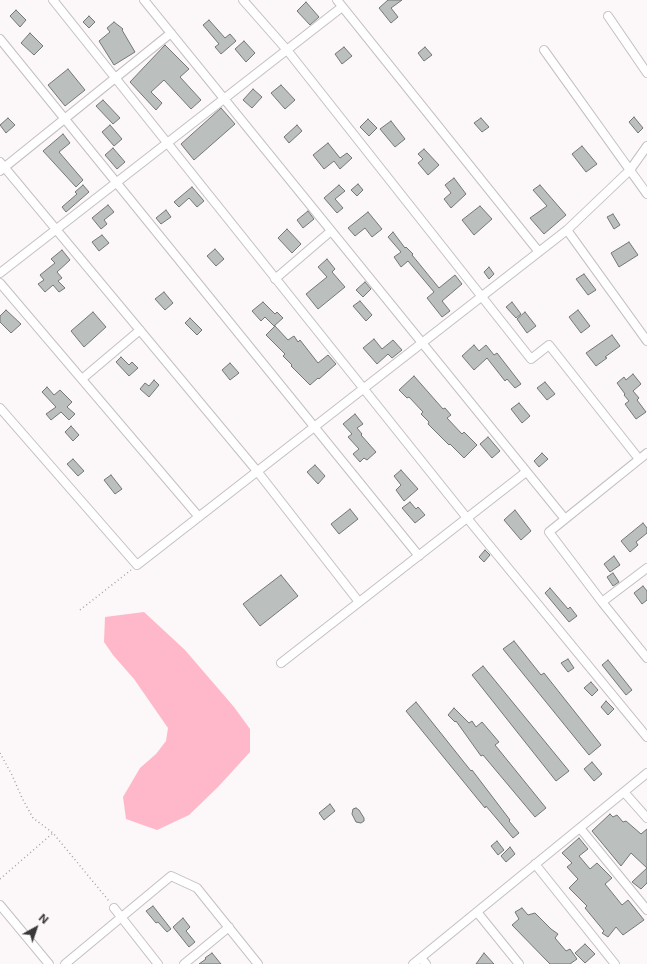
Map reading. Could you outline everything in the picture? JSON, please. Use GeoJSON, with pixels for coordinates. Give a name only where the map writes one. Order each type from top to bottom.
{"type":"FeatureCollection","features":[{"type":"Feature","properties":{"kind":"street"},"geometry":{"type":"LineString","coordinates":[[53,0],[363,389],[647,737]]}},
{"type":"Feature","properties":{"kind":"street"},"geometry":{"type":"LineString","coordinates":[[144,0],[565,519]]}},
{"type":"Feature","properties":{"kind":"street"},"geometry":{"type":"LineString","coordinates":[[243,0],[287,50],[531,359],[549,345],[639,459]]}},
{"type":"Feature","properties":{"kind":"street"},"geometry":{"type":"LineString","coordinates":[[336,0],[539,252]]}},
{"type":"Feature","properties":{"kind":"street"},"geometry":{"type":"LineString","coordinates":[[0,274],[342,7]]}},
{"type":"Feature","properties":{"kind":"street"},"geometry":{"type":"LineString","coordinates":[[608,16],[647,73]]}},
{"type":"Feature","properties":{"kind":"street"},"geometry":{"type":"LineString","coordinates":[[171,33],[65,119],[2,167],[257,471],[359,602]]}},
{"type":"Feature","properties":{"kind":"street"},"geometry":{"type":"LineString","coordinates":[[0,39],[418,556]]}},
{"type":"Feature","properties":{"kind":"street"},"geometry":{"type":"LineString","coordinates":[[544,50],[647,194]]}},
{"type":"Feature","properties":{"kind":"street"},"geometry":{"type":"LineString","coordinates":[[0,408],[137,565],[567,230],[630,170],[647,146]]}},
{"type":"Feature","properties":{"kind":"street"},"geometry":{"type":"LineString","coordinates":[[567,230],[647,341]]}},
{"type":"Feature","properties":{"kind":"street"},"geometry":{"type":"LineString","coordinates":[[275,279],[331,231]]}},
{"type":"Feature","properties":{"kind":"street"},"geometry":{"type":"LineString","coordinates":[[0,283],[199,516]]}},
{"type":"Feature","properties":{"kind":"street"},"geometry":{"type":"LineString","coordinates":[[82,379],[140,330]]}},
{"type":"Feature","properties":{"kind":"street"},"geometry":{"type":"LineString","coordinates":[[647,453],[549,532],[647,658]]}},
{"type":"Feature","properties":{"kind":"street"},"geometry":{"type":"LineString","coordinates":[[281,663],[526,472]]}},
{"type":"Feature","properties":{"kind":"street"},"geometry":{"type":"LineString","coordinates":[[602,602],[647,568]]}},
{"type":"Feature","properties":{"kind":"street"},"geometry":{"type":"LineString","coordinates":[[413,964],[423,961],[477,912],[647,773]]}},
{"type":"Feature","properties":{"kind":"street"},"geometry":{"type":"LineString","coordinates":[[624,792],[647,818]]}},
{"type":"Feature","properties":{"kind":"street"},"geometry":{"type":"LineString","coordinates":[[580,828],[647,910]]}},
{"type":"Feature","properties":{"kind":"street"},"geometry":{"type":"LineString","coordinates":[[536,864],[615,964]]}},
{"type":"Feature","properties":{"kind":"street"},"geometry":{"type":"LineString","coordinates":[[64,964],[171,876],[197,888],[258,964]]}},
{"type":"Feature","properties":{"kind":"street"},"geometry":{"type":"LineString","coordinates":[[0,905],[49,964]]}},
{"type":"Feature","properties":{"kind":"street"},"geometry":{"type":"LineString","coordinates":[[114,908],[158,964]]}},
{"type":"Feature","properties":{"kind":"street"},"geometry":{"type":"LineString","coordinates":[[477,912],[519,964]]}},
{"type":"Feature","properties":{"kind":"street"},"geometry":{"type":"LineString","coordinates":[[184,964],[229,927]]}},
{"type":"Feature","properties":{"kind":"path"},"geometry":{"type":"LineString","coordinates":[[80,610],[137,565]]}},
{"type":"Feature","properties":{"kind":"path"},"geometry":{"type":"LineString","coordinates":[[0,753],[32,818],[53,833],[114,908]]}},
{"type":"Feature","properties":{"kind":"path"},"geometry":{"type":"LineString","coordinates":[[0,879],[53,833]]}},
{"type":"Feature","properties":{"kind":"shaded area"},"geometry":{"type":"Polygon","coordinates":[[[144,612],[185,650],[234,707],[250,729],[250,752],[218,787],[189,815],[157,830],[126,819],[123,797],[140,768],[156,754],[166,741],[168,728],[134,679],[104,642],[105,617],[144,612]]]}},
{"type":"Feature","properties":{"kind":"building"},"geometry":{"type":"Polygon","coordinates":[[[388,0],[402,0],[391,8],[398,17],[391,23],[379,8],[388,0]]]}},
{"type":"Feature","properties":{"kind":"building"},"geometry":{"type":"Polygon","coordinates":[[[306,2],[319,17],[310,25],[297,11],[306,2]]]}},
{"type":"Feature","properties":{"kind":"building"},"geometry":{"type":"Polygon","coordinates":[[[16,10],[26,20],[20,27],[10,16],[16,10]]]}},
{"type":"Feature","properties":{"kind":"building"},"geometry":{"type":"Polygon","coordinates":[[[89,16],[95,22],[89,28],[83,22],[89,16]]]}},
{"type":"Feature","properties":{"kind":"building"},"geometry":{"type":"Polygon","coordinates":[[[209,20],[225,38],[230,34],[236,41],[221,54],[215,47],[219,44],[203,25],[209,20]]]}},
{"type":"Feature","properties":{"kind":"building"},"geometry":{"type":"Polygon","coordinates":[[[114,22],[123,29],[122,30],[135,52],[114,65],[99,41],[110,32],[107,28],[114,22]]]}},
{"type":"Feature","properties":{"kind":"building"},"geometry":{"type":"Polygon","coordinates":[[[30,33],[43,46],[34,55],[21,43],[30,33]]]}},
{"type":"Feature","properties":{"kind":"building"},"geometry":{"type":"Polygon","coordinates":[[[244,41],[255,53],[246,62],[235,49],[244,41]]]}},
{"type":"Feature","properties":{"kind":"building"},"geometry":{"type":"Polygon","coordinates":[[[165,45],[189,69],[180,77],[201,100],[191,109],[164,80],[151,92],[162,103],[156,110],[130,82],[165,45]]]}},
{"type":"Feature","properties":{"kind":"building"},"geometry":{"type":"Polygon","coordinates":[[[344,47],[352,56],[342,64],[335,54],[344,47]]]}},
{"type":"Feature","properties":{"kind":"building"},"geometry":{"type":"Polygon","coordinates":[[[425,47],[432,55],[424,61],[418,53],[425,47]]]}},
{"type":"Feature","properties":{"kind":"building"},"geometry":{"type":"Polygon","coordinates":[[[68,69],[85,90],[65,106],[48,85],[68,69]]]}},
{"type":"Feature","properties":{"kind":"building"},"geometry":{"type":"Polygon","coordinates":[[[281,85],[295,100],[285,109],[271,93],[281,85]]]}},
{"type":"Feature","properties":{"kind":"building"},"geometry":{"type":"Polygon","coordinates":[[[253,89],[262,97],[252,108],[243,100],[253,89]]]}},
{"type":"Feature","properties":{"kind":"building"},"geometry":{"type":"Polygon","coordinates":[[[103,100],[120,118],[113,124],[96,106],[103,100]]]}},
{"type":"Feature","properties":{"kind":"building"},"geometry":{"type":"Polygon","coordinates":[[[221,108],[235,124],[194,160],[181,144],[221,108]]]}},
{"type":"Feature","properties":{"kind":"building"},"geometry":{"type":"Polygon","coordinates":[[[634,117],[643,128],[638,133],[629,122],[634,117]]]}},
{"type":"Feature","properties":{"kind":"building"},"geometry":{"type":"Polygon","coordinates":[[[8,118],[15,125],[6,133],[0,125],[8,118]]]}},
{"type":"Feature","properties":{"kind":"building"},"geometry":{"type":"Polygon","coordinates":[[[481,118],[489,127],[482,132],[474,123],[481,118]]]}},
{"type":"Feature","properties":{"kind":"building"},"geometry":{"type":"Polygon","coordinates":[[[368,119],[377,128],[369,136],[360,127],[368,119]]]}},
{"type":"Feature","properties":{"kind":"building"},"geometry":{"type":"Polygon","coordinates":[[[391,121],[405,139],[395,147],[380,129],[391,121]]]}},
{"type":"Feature","properties":{"kind":"building"},"geometry":{"type":"Polygon","coordinates":[[[110,125],[122,139],[114,146],[102,132],[110,125]]]}},
{"type":"Feature","properties":{"kind":"building"},"geometry":{"type":"Polygon","coordinates":[[[297,125],[302,131],[289,143],[284,137],[297,125]]]}},
{"type":"Feature","properties":{"kind":"building"},"geometry":{"type":"Polygon","coordinates":[[[63,134],[70,143],[59,152],[83,180],[76,187],[43,151],[63,134]]]}},
{"type":"Feature","properties":{"kind":"building"},"geometry":{"type":"Polygon","coordinates":[[[328,143],[340,158],[347,153],[352,158],[340,169],[334,161],[324,169],[313,155],[328,143]]]}},
{"type":"Feature","properties":{"kind":"building"},"geometry":{"type":"Polygon","coordinates":[[[582,146],[597,164],[586,172],[572,154],[582,146]]]}},
{"type":"Feature","properties":{"kind":"building"},"geometry":{"type":"Polygon","coordinates":[[[113,148],[125,162],[117,169],[105,155],[113,148]]]}},
{"type":"Feature","properties":{"kind":"building"},"geometry":{"type":"Polygon","coordinates":[[[424,149],[439,165],[428,175],[418,163],[423,159],[418,154],[424,149]]]}},
{"type":"Feature","properties":{"kind":"building"},"geometry":{"type":"Polygon","coordinates":[[[454,178],[466,194],[451,208],[444,199],[451,193],[445,185],[454,178]]]}},
{"type":"Feature","properties":{"kind":"building"},"geometry":{"type":"Polygon","coordinates":[[[358,184],[363,190],[357,196],[351,190],[358,184]]]}},
{"type":"Feature","properties":{"kind":"building"},"geometry":{"type":"Polygon","coordinates":[[[83,185],[89,192],[66,212],[62,207],[77,194],[75,192],[83,185]]]}},
{"type":"Feature","properties":{"kind":"building"},"geometry":{"type":"Polygon","coordinates":[[[339,185],[345,191],[335,199],[343,208],[337,213],[324,198],[339,185]]]}},
{"type":"Feature","properties":{"kind":"building"},"geometry":{"type":"Polygon","coordinates":[[[540,185],[566,215],[544,234],[530,218],[547,206],[533,190],[540,185]]]}},
{"type":"Feature","properties":{"kind":"building"},"geometry":{"type":"Polygon","coordinates":[[[192,187],[204,201],[197,207],[189,198],[179,207],[174,202],[192,187]]]}},
{"type":"Feature","properties":{"kind":"building"},"geometry":{"type":"Polygon","coordinates":[[[108,205],[114,212],[104,220],[107,224],[101,229],[92,218],[108,205]]]}},
{"type":"Feature","properties":{"kind":"building"},"geometry":{"type":"Polygon","coordinates":[[[480,206],[492,219],[474,235],[462,220],[480,206]]]}},
{"type":"Feature","properties":{"kind":"building"},"geometry":{"type":"Polygon","coordinates":[[[166,210],[171,217],[161,224],[156,218],[166,210]]]}},
{"type":"Feature","properties":{"kind":"building"},"geometry":{"type":"Polygon","coordinates":[[[308,211],[314,219],[303,228],[297,220],[308,211]]]}},
{"type":"Feature","properties":{"kind":"building"},"geometry":{"type":"Polygon","coordinates":[[[368,212],[382,229],[372,237],[365,228],[355,236],[348,228],[368,212]]]}},
{"type":"Feature","properties":{"kind":"building"},"geometry":{"type":"Polygon","coordinates":[[[613,214],[620,225],[614,229],[607,217],[613,214]]]}},
{"type":"Feature","properties":{"kind":"building"},"geometry":{"type":"Polygon","coordinates":[[[287,229],[301,244],[292,253],[278,238],[287,229]]]}},
{"type":"Feature","properties":{"kind":"building"},"geometry":{"type":"Polygon","coordinates":[[[393,232],[405,248],[406,247],[413,254],[412,255],[439,288],[455,275],[462,284],[442,301],[450,311],[442,317],[427,298],[434,292],[408,261],[401,267],[394,257],[401,252],[388,237],[393,232]]]}},
{"type":"Feature","properties":{"kind":"building"},"geometry":{"type":"Polygon","coordinates":[[[102,235],[109,243],[99,251],[92,242],[102,235]]]}},
{"type":"Feature","properties":{"kind":"building"},"geometry":{"type":"Polygon","coordinates":[[[629,242],[638,255],[619,267],[611,253],[629,242]]]}},
{"type":"Feature","properties":{"kind":"building"},"geometry":{"type":"Polygon","coordinates":[[[215,249],[224,259],[216,266],[207,256],[215,249]]]}},
{"type":"Feature","properties":{"kind":"building"},"geometry":{"type":"Polygon","coordinates":[[[62,250],[70,260],[57,272],[62,278],[58,281],[65,288],[59,292],[53,285],[45,292],[38,284],[44,280],[40,275],[55,263],[51,259],[62,250]]]}},
{"type":"Feature","properties":{"kind":"building"},"geometry":{"type":"Polygon","coordinates":[[[327,259],[335,269],[332,272],[345,287],[318,309],[306,294],[327,277],[318,267],[327,259]]]}},
{"type":"Feature","properties":{"kind":"building"},"geometry":{"type":"Polygon","coordinates":[[[489,267],[494,274],[489,279],[484,272],[489,267]]]}},
{"type":"Feature","properties":{"kind":"building"},"geometry":{"type":"Polygon","coordinates":[[[584,274],[596,290],[588,295],[576,279],[584,274]]]}},
{"type":"Feature","properties":{"kind":"building"},"geometry":{"type":"Polygon","coordinates":[[[365,282],[371,289],[363,297],[356,290],[365,282]]]}},
{"type":"Feature","properties":{"kind":"building"},"geometry":{"type":"Polygon","coordinates":[[[164,292],[173,303],[165,310],[155,299],[164,292]]]}},
{"type":"Feature","properties":{"kind":"building"},"geometry":{"type":"Polygon","coordinates":[[[360,301],[372,315],[366,321],[353,306],[360,301]]]}},
{"type":"Feature","properties":{"kind":"building"},"geometry":{"type":"Polygon","coordinates":[[[263,302],[275,314],[277,312],[283,318],[274,326],[265,317],[261,321],[252,311],[263,302]]]}},
{"type":"Feature","properties":{"kind":"building"},"geometry":{"type":"Polygon","coordinates":[[[512,302],[521,314],[516,318],[506,307],[512,302]]]}},
{"type":"Feature","properties":{"kind":"building"},"geometry":{"type":"Polygon","coordinates":[[[6,310],[21,324],[11,333],[0,322],[0,316],[6,310]]]}},
{"type":"Feature","properties":{"kind":"building"},"geometry":{"type":"Polygon","coordinates":[[[578,310],[590,326],[581,333],[569,317],[578,310]]]}},
{"type":"Feature","properties":{"kind":"building"},"geometry":{"type":"Polygon","coordinates":[[[93,312],[106,327],[84,347],[71,331],[93,312]]]}},
{"type":"Feature","properties":{"kind":"building"},"geometry":{"type":"Polygon","coordinates":[[[525,312],[536,326],[527,333],[517,319],[525,312]]]}},
{"type":"Feature","properties":{"kind":"building"},"geometry":{"type":"Polygon","coordinates":[[[190,318],[202,330],[197,335],[185,323],[190,318]]]}},
{"type":"Feature","properties":{"kind":"building"},"geometry":{"type":"Polygon","coordinates":[[[275,326],[288,340],[294,336],[298,342],[300,340],[318,363],[328,355],[336,364],[310,385],[291,366],[292,365],[283,356],[285,354],[266,335],[275,326]]]}},
{"type":"Feature","properties":{"kind":"building"},"geometry":{"type":"Polygon","coordinates":[[[612,335],[620,346],[596,366],[586,353],[612,335]]]}},
{"type":"Feature","properties":{"kind":"building"},"geometry":{"type":"Polygon","coordinates":[[[374,339],[382,349],[393,340],[402,350],[392,358],[388,354],[377,364],[363,348],[374,339]]]}},
{"type":"Feature","properties":{"kind":"building"},"geometry":{"type":"Polygon","coordinates":[[[474,345],[479,351],[486,345],[494,355],[497,353],[521,384],[515,388],[507,379],[505,381],[487,358],[474,370],[462,356],[474,345]]]}},
{"type":"Feature","properties":{"kind":"building"},"geometry":{"type":"Polygon","coordinates":[[[121,357],[129,365],[132,362],[138,368],[129,376],[116,362],[121,357]]]}},
{"type":"Feature","properties":{"kind":"building"},"geometry":{"type":"Polygon","coordinates":[[[230,363],[239,373],[230,380],[222,370],[230,363]]]}},
{"type":"Feature","properties":{"kind":"building"},"geometry":{"type":"Polygon","coordinates":[[[633,374],[641,384],[633,391],[639,398],[637,400],[646,412],[636,419],[625,404],[629,401],[617,383],[624,377],[626,380],[633,374]]]}},
{"type":"Feature","properties":{"kind":"building"},"geometry":{"type":"Polygon","coordinates":[[[414,376],[443,409],[445,408],[451,415],[447,418],[462,434],[464,432],[477,445],[464,458],[428,424],[429,422],[421,414],[423,412],[409,397],[407,398],[399,390],[414,376]]]}},
{"type":"Feature","properties":{"kind":"building"},"geometry":{"type":"Polygon","coordinates":[[[154,380],[159,385],[149,397],[140,389],[145,383],[149,386],[154,380]]]}},
{"type":"Feature","properties":{"kind":"building"},"geometry":{"type":"Polygon","coordinates":[[[545,382],[555,394],[547,400],[537,388],[545,382]]]}},
{"type":"Feature","properties":{"kind":"building"},"geometry":{"type":"Polygon","coordinates":[[[47,387],[54,395],[60,390],[72,402],[67,407],[75,414],[69,420],[61,412],[51,420],[46,414],[56,407],[42,392],[47,387]]]}},
{"type":"Feature","properties":{"kind":"building"},"geometry":{"type":"Polygon","coordinates":[[[519,403],[530,416],[522,423],[511,409],[519,403]]]}},
{"type":"Feature","properties":{"kind":"building"},"geometry":{"type":"Polygon","coordinates":[[[355,414],[363,424],[357,428],[362,434],[361,435],[376,452],[367,460],[364,458],[360,462],[353,454],[359,449],[348,437],[352,434],[343,424],[355,414]]]}},
{"type":"Feature","properties":{"kind":"building"},"geometry":{"type":"Polygon","coordinates":[[[71,426],[79,435],[73,441],[65,432],[71,426]]]}},
{"type":"Feature","properties":{"kind":"building"},"geometry":{"type":"Polygon","coordinates":[[[488,437],[500,451],[492,458],[480,444],[488,437]]]}},
{"type":"Feature","properties":{"kind":"building"},"geometry":{"type":"Polygon","coordinates":[[[542,453],[548,459],[539,467],[534,461],[542,453]]]}},
{"type":"Feature","properties":{"kind":"building"},"geometry":{"type":"Polygon","coordinates":[[[73,459],[84,471],[78,476],[67,464],[73,459]]]}},
{"type":"Feature","properties":{"kind":"building"},"geometry":{"type":"Polygon","coordinates":[[[315,465],[325,476],[318,484],[307,472],[315,465]]]}},
{"type":"Feature","properties":{"kind":"building"},"geometry":{"type":"Polygon","coordinates":[[[401,470],[418,489],[404,501],[396,490],[401,485],[394,476],[401,470]]]}},
{"type":"Feature","properties":{"kind":"building"},"geometry":{"type":"Polygon","coordinates":[[[111,475],[122,489],[115,494],[104,480],[111,475]]]}},
{"type":"Feature","properties":{"kind":"building"},"geometry":{"type":"Polygon","coordinates":[[[410,502],[416,509],[418,507],[425,515],[415,523],[402,508],[410,502]]]}},
{"type":"Feature","properties":{"kind":"building"},"geometry":{"type":"Polygon","coordinates":[[[350,509],[358,519],[339,534],[331,524],[350,509]]]}},
{"type":"Feature","properties":{"kind":"building"},"geometry":{"type":"Polygon","coordinates":[[[515,510],[531,531],[521,540],[504,520],[515,510]]]}},
{"type":"Feature","properties":{"kind":"building"},"geometry":{"type":"Polygon","coordinates":[[[643,523],[647,528],[647,533],[636,542],[638,545],[630,552],[621,541],[643,523]]]}},
{"type":"Feature","properties":{"kind":"building"},"geometry":{"type":"Polygon","coordinates":[[[485,550],[490,555],[484,562],[479,557],[485,550]]]}},
{"type":"Feature","properties":{"kind":"building"},"geometry":{"type":"Polygon","coordinates":[[[614,556],[620,565],[610,572],[604,564],[614,556]]]}},
{"type":"Feature","properties":{"kind":"building"},"geometry":{"type":"Polygon","coordinates":[[[613,573],[619,582],[613,586],[607,577],[613,573]]]}},
{"type":"Feature","properties":{"kind":"building"},"geometry":{"type":"Polygon","coordinates":[[[281,575],[298,596],[260,626],[243,604],[281,575]]]}},
{"type":"Feature","properties":{"kind":"building"},"geometry":{"type":"Polygon","coordinates":[[[643,586],[647,591],[647,600],[642,604],[634,593],[643,586]]]}},
{"type":"Feature","properties":{"kind":"building"},"geometry":{"type":"Polygon","coordinates":[[[550,588],[568,609],[570,607],[577,616],[569,622],[545,593],[550,588]]]}},
{"type":"Feature","properties":{"kind":"building"},"geometry":{"type":"Polygon","coordinates":[[[514,641],[541,675],[544,673],[601,745],[589,755],[503,649],[514,641]]]}},
{"type":"Feature","properties":{"kind":"building"},"geometry":{"type":"Polygon","coordinates":[[[568,659],[574,668],[568,672],[561,663],[568,659]]]}},
{"type":"Feature","properties":{"kind":"building"},"geometry":{"type":"Polygon","coordinates":[[[608,660],[632,690],[626,695],[602,665],[608,660]]]}},
{"type":"Feature","properties":{"kind":"building"},"geometry":{"type":"Polygon","coordinates":[[[483,666],[569,771],[556,781],[472,675],[483,666]]]}},
{"type":"Feature","properties":{"kind":"building"},"geometry":{"type":"Polygon","coordinates":[[[591,682],[598,690],[592,696],[584,688],[591,682]]]}},
{"type":"Feature","properties":{"kind":"building"},"geometry":{"type":"Polygon","coordinates":[[[606,701],[614,709],[608,715],[601,707],[606,701]]]}},
{"type":"Feature","properties":{"kind":"building"},"geometry":{"type":"Polygon","coordinates":[[[416,702],[471,771],[472,770],[510,820],[509,821],[519,833],[513,838],[486,806],[485,808],[406,711],[416,702]]]}},
{"type":"Feature","properties":{"kind":"building"},"geometry":{"type":"Polygon","coordinates":[[[454,708],[469,723],[472,721],[476,727],[482,722],[499,742],[495,745],[546,808],[535,817],[483,755],[481,756],[456,721],[455,722],[448,715],[454,708]]]}},
{"type":"Feature","properties":{"kind":"building"},"geometry":{"type":"Polygon","coordinates":[[[592,762],[602,774],[594,781],[584,769],[592,762]]]}},
{"type":"Feature","properties":{"kind":"building"},"geometry":{"type":"Polygon","coordinates":[[[330,804],[335,811],[324,820],[319,813],[330,804]]]}},
{"type":"Feature","properties":{"kind":"building"},"geometry":{"type":"Polygon","coordinates":[[[356,808],[364,818],[364,821],[361,823],[356,822],[352,814],[353,809],[356,808]]]}},
{"type":"Feature","properties":{"kind":"building"},"geometry":{"type":"Polygon","coordinates":[[[610,814],[613,817],[617,815],[623,822],[626,821],[641,834],[647,829],[647,868],[631,853],[621,866],[592,831],[610,814]]]}},
{"type":"Feature","properties":{"kind":"building"},"geometry":{"type":"Polygon","coordinates":[[[579,838],[588,849],[579,856],[590,869],[597,863],[612,878],[605,884],[622,905],[628,900],[644,920],[623,935],[616,927],[608,937],[602,933],[604,931],[585,908],[587,906],[569,888],[578,879],[567,867],[572,863],[562,853],[579,838]]]}},
{"type":"Feature","properties":{"kind":"building"},"geometry":{"type":"Polygon","coordinates":[[[497,841],[504,850],[498,855],[491,846],[497,841]]]}},
{"type":"Feature","properties":{"kind":"building"},"geometry":{"type":"Polygon","coordinates":[[[510,847],[515,854],[506,862],[501,856],[510,847]]]}},
{"type":"Feature","properties":{"kind":"building"},"geometry":{"type":"Polygon","coordinates":[[[647,868],[647,883],[641,889],[632,882],[647,868]]]}},
{"type":"Feature","properties":{"kind":"building"},"geometry":{"type":"Polygon","coordinates":[[[153,906],[171,929],[167,932],[158,922],[156,923],[146,911],[153,906]]]}},
{"type":"Feature","properties":{"kind":"building"},"geometry":{"type":"Polygon","coordinates":[[[522,908],[528,915],[535,913],[558,934],[555,938],[566,951],[570,949],[577,959],[570,964],[550,964],[512,925],[519,919],[515,912],[522,908]]]}},
{"type":"Feature","properties":{"kind":"building"},"geometry":{"type":"Polygon","coordinates":[[[183,918],[190,927],[186,931],[195,942],[189,947],[173,927],[183,918]]]}},
{"type":"Feature","properties":{"kind":"building"},"geometry":{"type":"Polygon","coordinates":[[[585,944],[595,954],[585,963],[575,953],[585,944]]]}},
{"type":"Feature","properties":{"kind":"building"},"geometry":{"type":"Polygon","coordinates":[[[212,953],[221,964],[199,964],[206,959],[205,958],[212,953]]]}},
{"type":"Feature","properties":{"kind":"building"},"geometry":{"type":"Polygon","coordinates":[[[484,953],[494,964],[476,964],[484,953]]]}}]}
